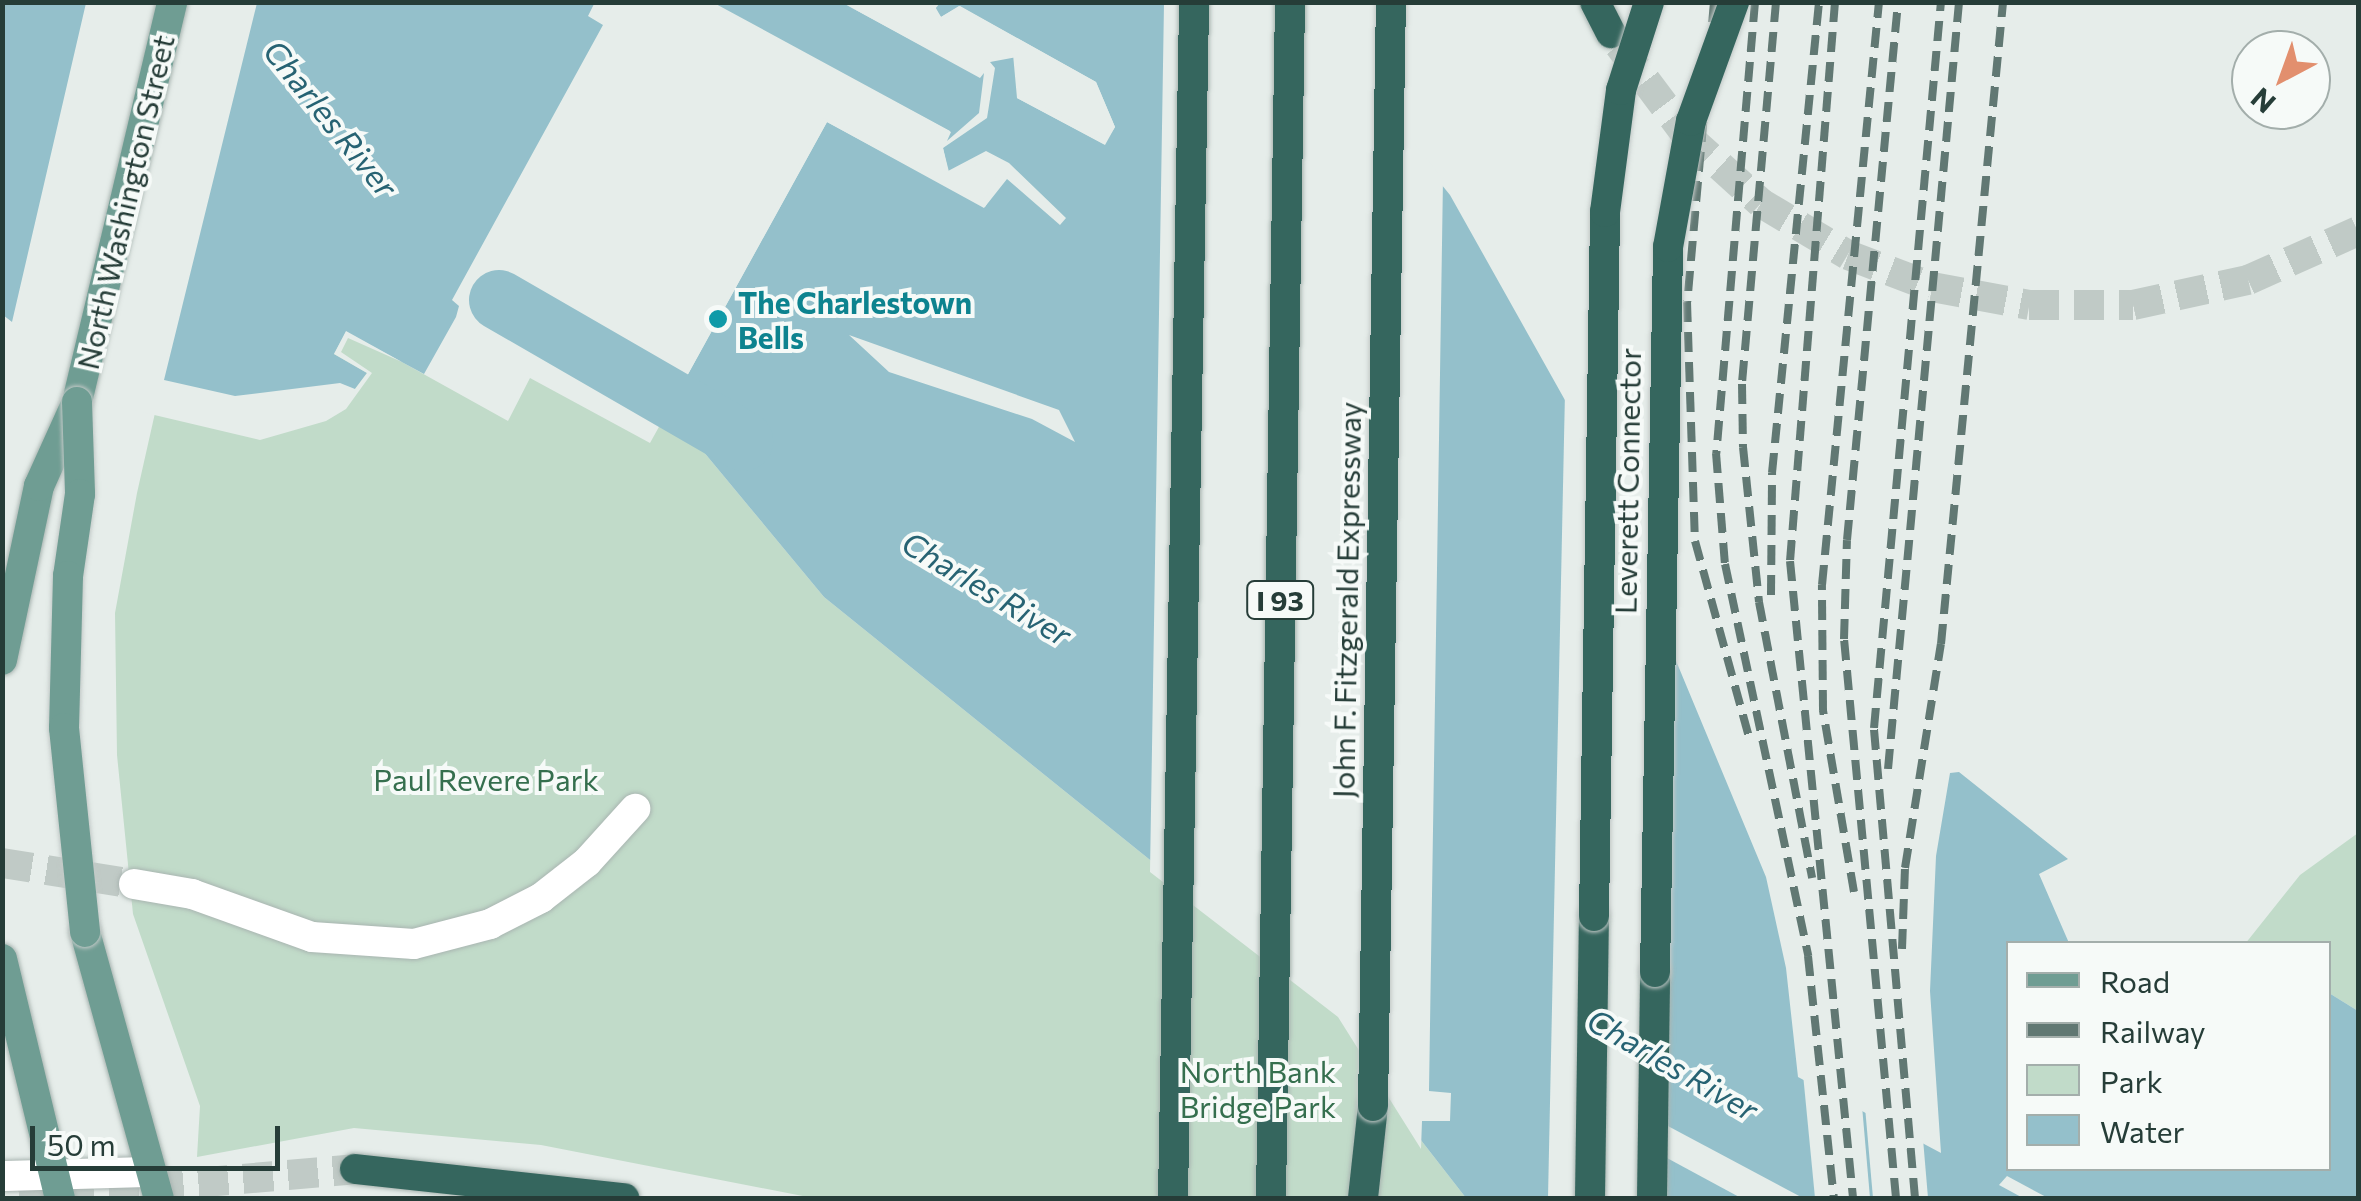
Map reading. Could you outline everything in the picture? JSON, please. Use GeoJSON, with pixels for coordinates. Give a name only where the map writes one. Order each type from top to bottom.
{"type":"FeatureCollection","features":[{"type":"Feature","properties":{"kind":"highway"},"geometry":{"type":"LineString","coordinates":[[1173,1198],[1194,2]]}},
{"type":"Feature","properties":{"kind":"highway","name":"I 93"},"geometry":{"type":"LineString","coordinates":[[1271,1198],[1290,2]]}},
{"type":"Feature","properties":{"kind":"highway","name":"John F. Fitzgerald Expressway"},"geometry":{"type":"LineString","coordinates":[[1374,1198],[1391,2]]}},
{"type":"Feature","properties":{"kind":"highway"},"geometry":{"type":"LineString","coordinates":[[1595,2],[1611,33]]}},
{"type":"Feature","properties":{"kind":"highway","name":"Leverett Connector"},"geometry":{"type":"LineString","coordinates":[[1590,1198],[1605,212],[1621,90],[1649,2]]}},
{"type":"Feature","properties":{"kind":"highway","name":"Leverett Connector"},"geometry":{"type":"LineString","coordinates":[[1652,1198],[1668,247],[1691,121],[1734,2]]}},
{"type":"Feature","properties":{"kind":"highway"},"geometry":{"type":"LineString","coordinates":[[1362,1198],[1373,1106]]}},
{"type":"Feature","properties":{"kind":"highway"},"geometry":{"type":"LineString","coordinates":[[355,1170],[476,1178],[624,1198]]}},
{"type":"Feature","properties":{"kind":"main road","name":"North Washington Street"},"geometry":{"type":"LineString","coordinates":[[2,660],[39,486],[77,402],[172,2]]}},
{"type":"Feature","properties":{"kind":"main road","name":"North Washington Street"},"geometry":{"type":"LineString","coordinates":[[77,402],[80,494],[66,601],[64,728],[85,932],[154,1185]]}},
{"type":"Feature","properties":{"kind":"main road"},"geometry":{"type":"LineString","coordinates":[[2,959],[56,1187]]}},
{"type":"Feature","properties":{"kind":"street"},"geometry":{"type":"LineString","coordinates":[[134,884],[192,894],[312,937],[414,944],[490,924],[541,898],[587,862],[635,809]]}},
{"type":"Feature","properties":{"kind":"street"},"geometry":{"type":"LineString","coordinates":[[2,1176],[56,1187],[154,1185]]}},
{"type":"Feature","properties":{"kind":"green space","name":"Paul Revere Park"},"geometry":{"type":"Polygon","coordinates":[[[346,331],[508,421],[530,378],[650,443],[660,425],[698,445],[824,597],[1341,1014],[1410,1126],[1466,1198],[813,1198],[541,1145],[354,1128],[197,1157],[200,1106],[133,914],[117,755],[115,613],[155,413],[240,432],[334,354],[346,331]]]}},
{"type":"Feature","properties":{"kind":"green space"},"geometry":{"type":"Polygon","coordinates":[[[2358,833],[2358,1011],[2331,994],[2331,941],[2247,941],[2300,875],[2358,833]]]}},
{"type":"Feature","properties":{"kind":"water"},"geometry":{"type":"Polygon","coordinates":[[[595,2],[588,16],[603,25],[452,300],[459,306],[456,317],[424,374],[346,332],[334,354],[367,373],[349,397],[240,432],[3,374],[2,3],[595,2]]]}},
{"type":"Feature","properties":{"kind":"water"},"geometry":{"type":"Polygon","coordinates":[[[714,3],[843,3],[980,77],[989,62],[1013,54],[1017,98],[1104,144],[1115,127],[1096,82],[960,6],[941,17],[933,3],[1336,3],[1401,135],[1450,195],[1575,418],[1766,877],[1786,968],[1798,1077],[1941,1153],[1930,991],[1936,856],[1950,773],[1959,772],[2068,859],[2039,874],[2068,941],[2006,941],[2006,1171],[2331,1171],[2331,994],[2358,1011],[2358,1198],[1466,1198],[1410,1126],[1341,1014],[824,597],[698,445],[660,425],[827,122],[985,207],[1009,164],[985,154],[949,172],[943,148],[950,131],[714,3]]]}},
{"type":"Feature","properties":{"kind":"pier"},"geometry":{"type":"Polygon","coordinates":[[[709,2],[951,132],[947,141],[979,113],[984,73],[980,78],[843,3],[979,71],[987,58],[1015,50],[1022,56],[1022,95],[1103,138],[1110,126],[1092,85],[960,12],[939,22],[928,2],[940,3],[935,9],[941,17],[959,6],[1096,82],[1115,127],[1105,145],[1017,98],[1017,57],[990,62],[995,68],[987,118],[943,148],[948,171],[986,151],[1009,163],[1066,218],[1060,225],[1007,179],[984,208],[827,122],[660,425],[824,118],[982,201],[1003,165],[988,157],[955,178],[946,176],[938,148],[944,134],[709,2]]]}},
{"type":"Feature","properties":{"kind":"pier"},"geometry":{"type":"Polygon","coordinates":[[[1342,2],[1405,132],[1443,179],[1429,1091],[1451,1093],[1450,1121],[1422,1121],[1421,1149],[1338,1017],[1150,872],[1164,3],[1342,2]]]}},
{"type":"Feature","properties":{"kind":"pier"},"geometry":{"type":"Polygon","coordinates":[[[86,3],[257,3],[164,380],[235,396],[340,383],[355,389],[367,373],[334,354],[346,331],[402,362],[348,338],[341,352],[372,373],[346,409],[326,421],[260,440],[2,379],[3,315],[12,322],[86,3]]]}},
{"type":"Feature","properties":{"kind":"pier"},"geometry":{"type":"Polygon","coordinates":[[[849,335],[1059,410],[1075,442],[1032,419],[889,372],[849,335]]]}},
{"type":"Feature","properties":{"kind":"pier"},"geometry":{"type":"Polygon","coordinates":[[[1565,392],[1650,589],[1663,1198],[1548,1198],[1565,392]]]}},
{"type":"Feature","properties":{"kind":"pier"},"geometry":{"type":"Polygon","coordinates":[[[1803,1074],[1862,1106],[1870,1198],[1815,1198],[1803,1074]]]}},
{"type":"Feature","properties":{"kind":"pier"},"geometry":{"type":"Polygon","coordinates":[[[1865,1107],[1923,1139],[1928,1198],[1873,1198],[1865,1107]]]}},
{"type":"Feature","properties":{"kind":"pier"},"geometry":{"type":"Polygon","coordinates":[[[1666,1125],[1803,1198],[1741,1198],[1667,1158],[1666,1125]]]}},
{"type":"Feature","properties":{"kind":"pier"},"geometry":{"type":"Polygon","coordinates":[[[2007,1176],[2048,1198],[2023,1198],[1999,1185],[2007,1176]]]}},
{"type":"Feature","properties":{"kind":"waterway","name":"Charles River"},"geometry":{"type":"LineString","coordinates":[[499,300],[743,441]]}},
{"type":"Feature","properties":{"kind":"tunnel"},"geometry":{"type":"LineString","coordinates":[[1619,45],[1687,136],[1761,203],[1848,255],[1932,287],[2029,305],[2133,305],[2248,280],[2358,231]]}},
{"type":"Feature","properties":{"kind":"tunnel"},"geometry":{"type":"LineString","coordinates":[[2,863],[134,884]]}},
{"type":"Feature","properties":{"kind":"tunnel"},"geometry":{"type":"LineString","coordinates":[[19,1198],[355,1169]]}},
{"type":"Feature","properties":{"kind":"railway"},"geometry":{"type":"LineString","coordinates":[[1714,2],[1687,302],[1695,541],[1750,741]]}},
{"type":"Feature","properties":{"kind":"railway"},"geometry":{"type":"LineString","coordinates":[[1755,2],[1716,453],[1725,564],[1808,956],[1834,1198]]}},
{"type":"Feature","properties":{"kind":"railway"},"geometry":{"type":"LineString","coordinates":[[1776,2],[1742,384],[1743,447],[1759,602],[1812,878]]}},
{"type":"Feature","properties":{"kind":"railway"},"geometry":{"type":"LineString","coordinates":[[1771,595],[1772,473],[1819,2]]}},
{"type":"Feature","properties":{"kind":"railway"},"geometry":{"type":"LineString","coordinates":[[1835,2],[1790,561],[1853,1198]]}},
{"type":"Feature","properties":{"kind":"railway"},"geometry":{"type":"LineString","coordinates":[[1854,892],[1823,710],[1822,585],[1879,2]]}},
{"type":"Feature","properties":{"kind":"railway"},"geometry":{"type":"LineString","coordinates":[[1896,1198],[1844,639],[1847,540],[1898,2]]}},
{"type":"Feature","properties":{"kind":"railway"},"geometry":{"type":"LineString","coordinates":[[1915,1198],[1874,728],[1941,2]]}},
{"type":"Feature","properties":{"kind":"railway"},"geometry":{"type":"LineString","coordinates":[[1888,769],[1959,2]]}},
{"type":"Feature","properties":{"kind":"railway"},"geometry":{"type":"LineString","coordinates":[[1902,949],[1905,868],[1941,644],[2003,2]]}},
{"type":"Feature","properties":{"kind":"place","name":"The Charlestown Bells"},"geometry":{"type":"Point","coordinates":[718,319]}},
{"type":"Feature","properties":{"kind":"park label","name":"North Bank Bridge Park"},"geometry":{"type":"Point","coordinates":[1258,1088]}}]}
